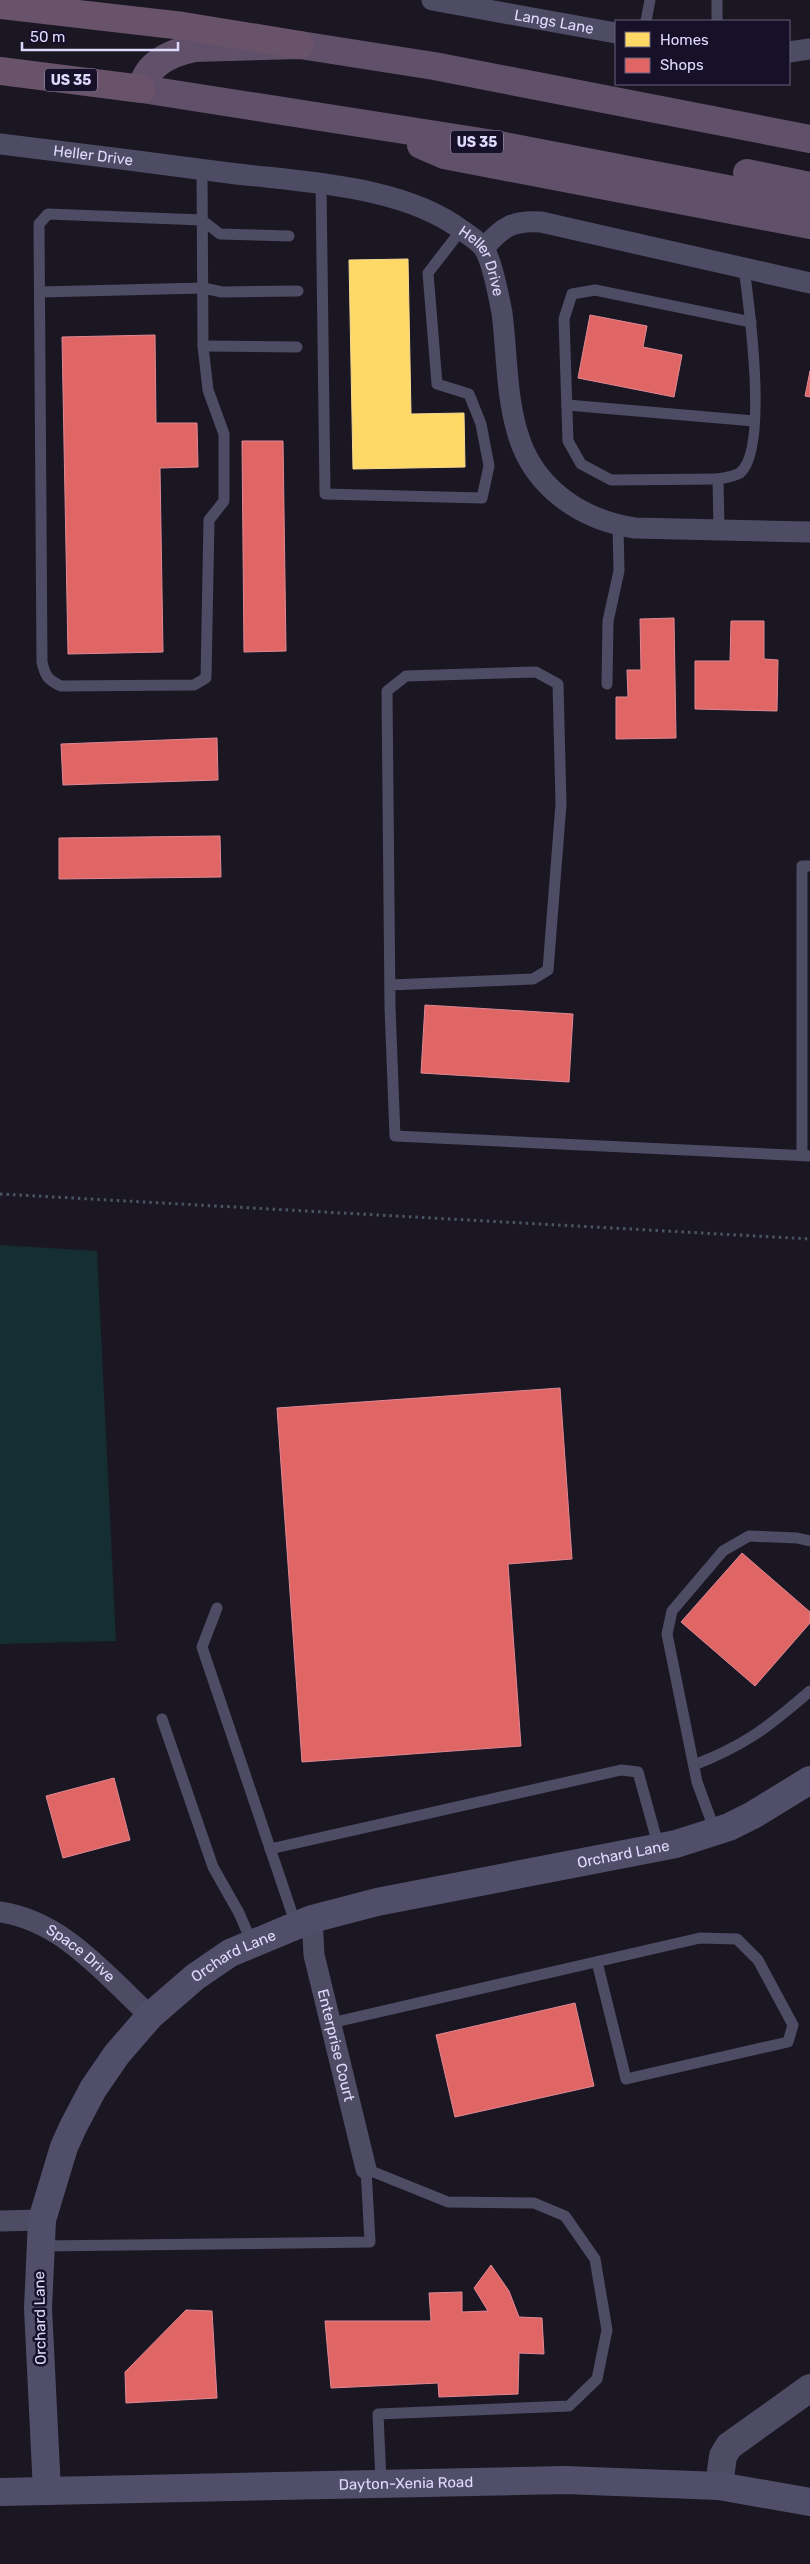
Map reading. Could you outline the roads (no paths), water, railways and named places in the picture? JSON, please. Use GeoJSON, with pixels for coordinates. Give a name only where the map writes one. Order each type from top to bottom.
{"type":"FeatureCollection","features":[{"type":"Feature","properties":{"kind":"highway"},"geometry":{"type":"LineString","coordinates":[[0,5],[183,26],[434,66],[810,139]]}},
{"type":"Feature","properties":{"kind":"highway"},"geometry":{"type":"LineString","coordinates":[[142,89],[148,71],[154,65],[167,56],[182,50],[300,45]]}},
{"type":"Feature","properties":{"kind":"highway","name":"US 35"},"geometry":{"type":"LineString","coordinates":[[0,71],[142,89],[458,138],[810,205]]}},
{"type":"Feature","properties":{"kind":"highway"},"geometry":{"type":"LineString","coordinates":[[378,126],[444,155],[810,225]]}},
{"type":"Feature","properties":{"kind":"highway"},"geometry":{"type":"LineString","coordinates":[[458,138],[515,129],[810,186]]}},
{"type":"Feature","properties":{"kind":"main road","name":"Orchard Lane"},"geometry":{"type":"LineString","coordinates":[[47,2491],[38,2308],[42,2233],[64,2147],[77,2119],[93,2089],[117,2054],[150,2016],[194,1977],[230,1953],[252,1942],[304,1922],[377,1902],[659,1848],[715,1831],[753,1815],[810,1780]]}},
{"type":"Feature","properties":{"kind":"main road","name":"Dayton-Xenia Road"},"geometry":{"type":"LineString","coordinates":[[0,2492],[512,2479],[719,2486],[810,2502]]}},
{"type":"Feature","properties":{"kind":"street","name":"Langs Lane"},"geometry":{"type":"LineString","coordinates":[[432,0],[615,34]]}},
{"type":"Feature","properties":{"kind":"street"},"geometry":{"type":"LineString","coordinates":[[790,52],[810,49]]}},
{"type":"Feature","properties":{"kind":"street","name":"Heller Drive"},"geometry":{"type":"LineString","coordinates":[[0,144],[321,184],[413,202],[462,229],[484,248],[499,291],[512,410],[525,454],[552,490],[570,505],[585,514],[618,525],[636,528],[810,532]]}},
{"type":"Feature","properties":{"kind":"street"},"geometry":{"type":"LineString","coordinates":[[484,248],[506,227],[524,221],[810,283]]}},
{"type":"Feature","properties":{"kind":"street","name":"Space Drive"},"geometry":{"type":"LineString","coordinates":[[0,1912],[19,1915],[36,1921],[71,1942],[150,2016]]}},
{"type":"Feature","properties":{"kind":"street","name":"Enterprise Court"},"geometry":{"type":"LineString","coordinates":[[304,1922],[314,1955],[366,2170]]}},
{"type":"Feature","properties":{"kind":"street"},"geometry":{"type":"LineString","coordinates":[[0,2221],[42,2233]]}},
{"type":"Feature","properties":{"kind":"street"},"geometry":{"type":"LineString","coordinates":[[719,2486],[723,2456],[729,2446],[810,2388]]}},
{"type":"Feature","properties":{"kind":"lane"},"geometry":{"type":"LineString","coordinates":[[646,20],[650,0]]}},
{"type":"Feature","properties":{"kind":"lane"},"geometry":{"type":"LineString","coordinates":[[717,0],[717,20]]}},
{"type":"Feature","properties":{"kind":"lane"},"geometry":{"type":"LineString","coordinates":[[202,169],[202,220],[202,288],[203,346],[208,390],[224,434],[224,501],[209,520],[206,678],[194,685],[61,686],[50,681],[45,675],[42,662],[38,224],[48,214],[202,220],[220,234],[289,236]]}},
{"type":"Feature","properties":{"kind":"lane"},"geometry":{"type":"LineString","coordinates":[[321,184],[325,494],[482,498],[489,466],[482,424],[468,394],[437,384],[428,273],[462,229]]}},
{"type":"Feature","properties":{"kind":"lane"},"geometry":{"type":"LineString","coordinates":[[744,268],[751,322],[756,389],[750,458],[740,473],[718,479],[611,480],[581,464],[568,441],[564,319],[572,294],[595,290],[751,322]]}},
{"type":"Feature","properties":{"kind":"lane"},"geometry":{"type":"LineString","coordinates":[[40,292],[202,288],[222,292],[298,291]]}},
{"type":"Feature","properties":{"kind":"lane"},"geometry":{"type":"LineString","coordinates":[[203,346],[297,347]]}},
{"type":"Feature","properties":{"kind":"lane"},"geometry":{"type":"LineString","coordinates":[[567,405],[754,421]]}},
{"type":"Feature","properties":{"kind":"lane"},"geometry":{"type":"LineString","coordinates":[[718,479],[719,530]]}},
{"type":"Feature","properties":{"kind":"lane"},"geometry":{"type":"LineString","coordinates":[[607,684],[608,621],[619,571],[618,525]]}},
{"type":"Feature","properties":{"kind":"lane"},"geometry":{"type":"LineString","coordinates":[[390,985],[533,979],[548,970],[561,804],[558,684],[536,672],[406,676],[387,691],[390,985],[395,1136],[806,1155],[802,866],[810,866]]}},
{"type":"Feature","properties":{"kind":"lane"},"geometry":{"type":"LineString","coordinates":[[715,1831],[697,1782],[667,1634],[672,1611],[723,1551],[749,1536],[797,1538],[810,1541]]}},
{"type":"Feature","properties":{"kind":"lane"},"geometry":{"type":"LineString","coordinates":[[217,1608],[202,1647],[270,1849],[304,1922]]}},
{"type":"Feature","properties":{"kind":"lane"},"geometry":{"type":"LineString","coordinates":[[694,1765],[728,1752],[771,1725],[810,1691]]}},
{"type":"Feature","properties":{"kind":"lane"},"geometry":{"type":"LineString","coordinates":[[162,1719],[213,1868],[239,1913],[252,1942]]}},
{"type":"Feature","properties":{"kind":"lane"},"geometry":{"type":"LineString","coordinates":[[270,1849],[621,1770],[638,1772],[659,1848]]}},
{"type":"Feature","properties":{"kind":"lane"},"geometry":{"type":"LineString","coordinates":[[331,2023],[700,1938],[737,1939],[758,1960],[793,2025],[788,2042],[626,2079],[597,1962]]}},
{"type":"Feature","properties":{"kind":"lane"},"geometry":{"type":"LineString","coordinates":[[42,2233],[370,2242],[366,2170],[448,2202],[534,2203],[565,2216],[595,2259],[607,2330],[597,2379],[570,2406],[378,2414],[381,2482]]}}]}
